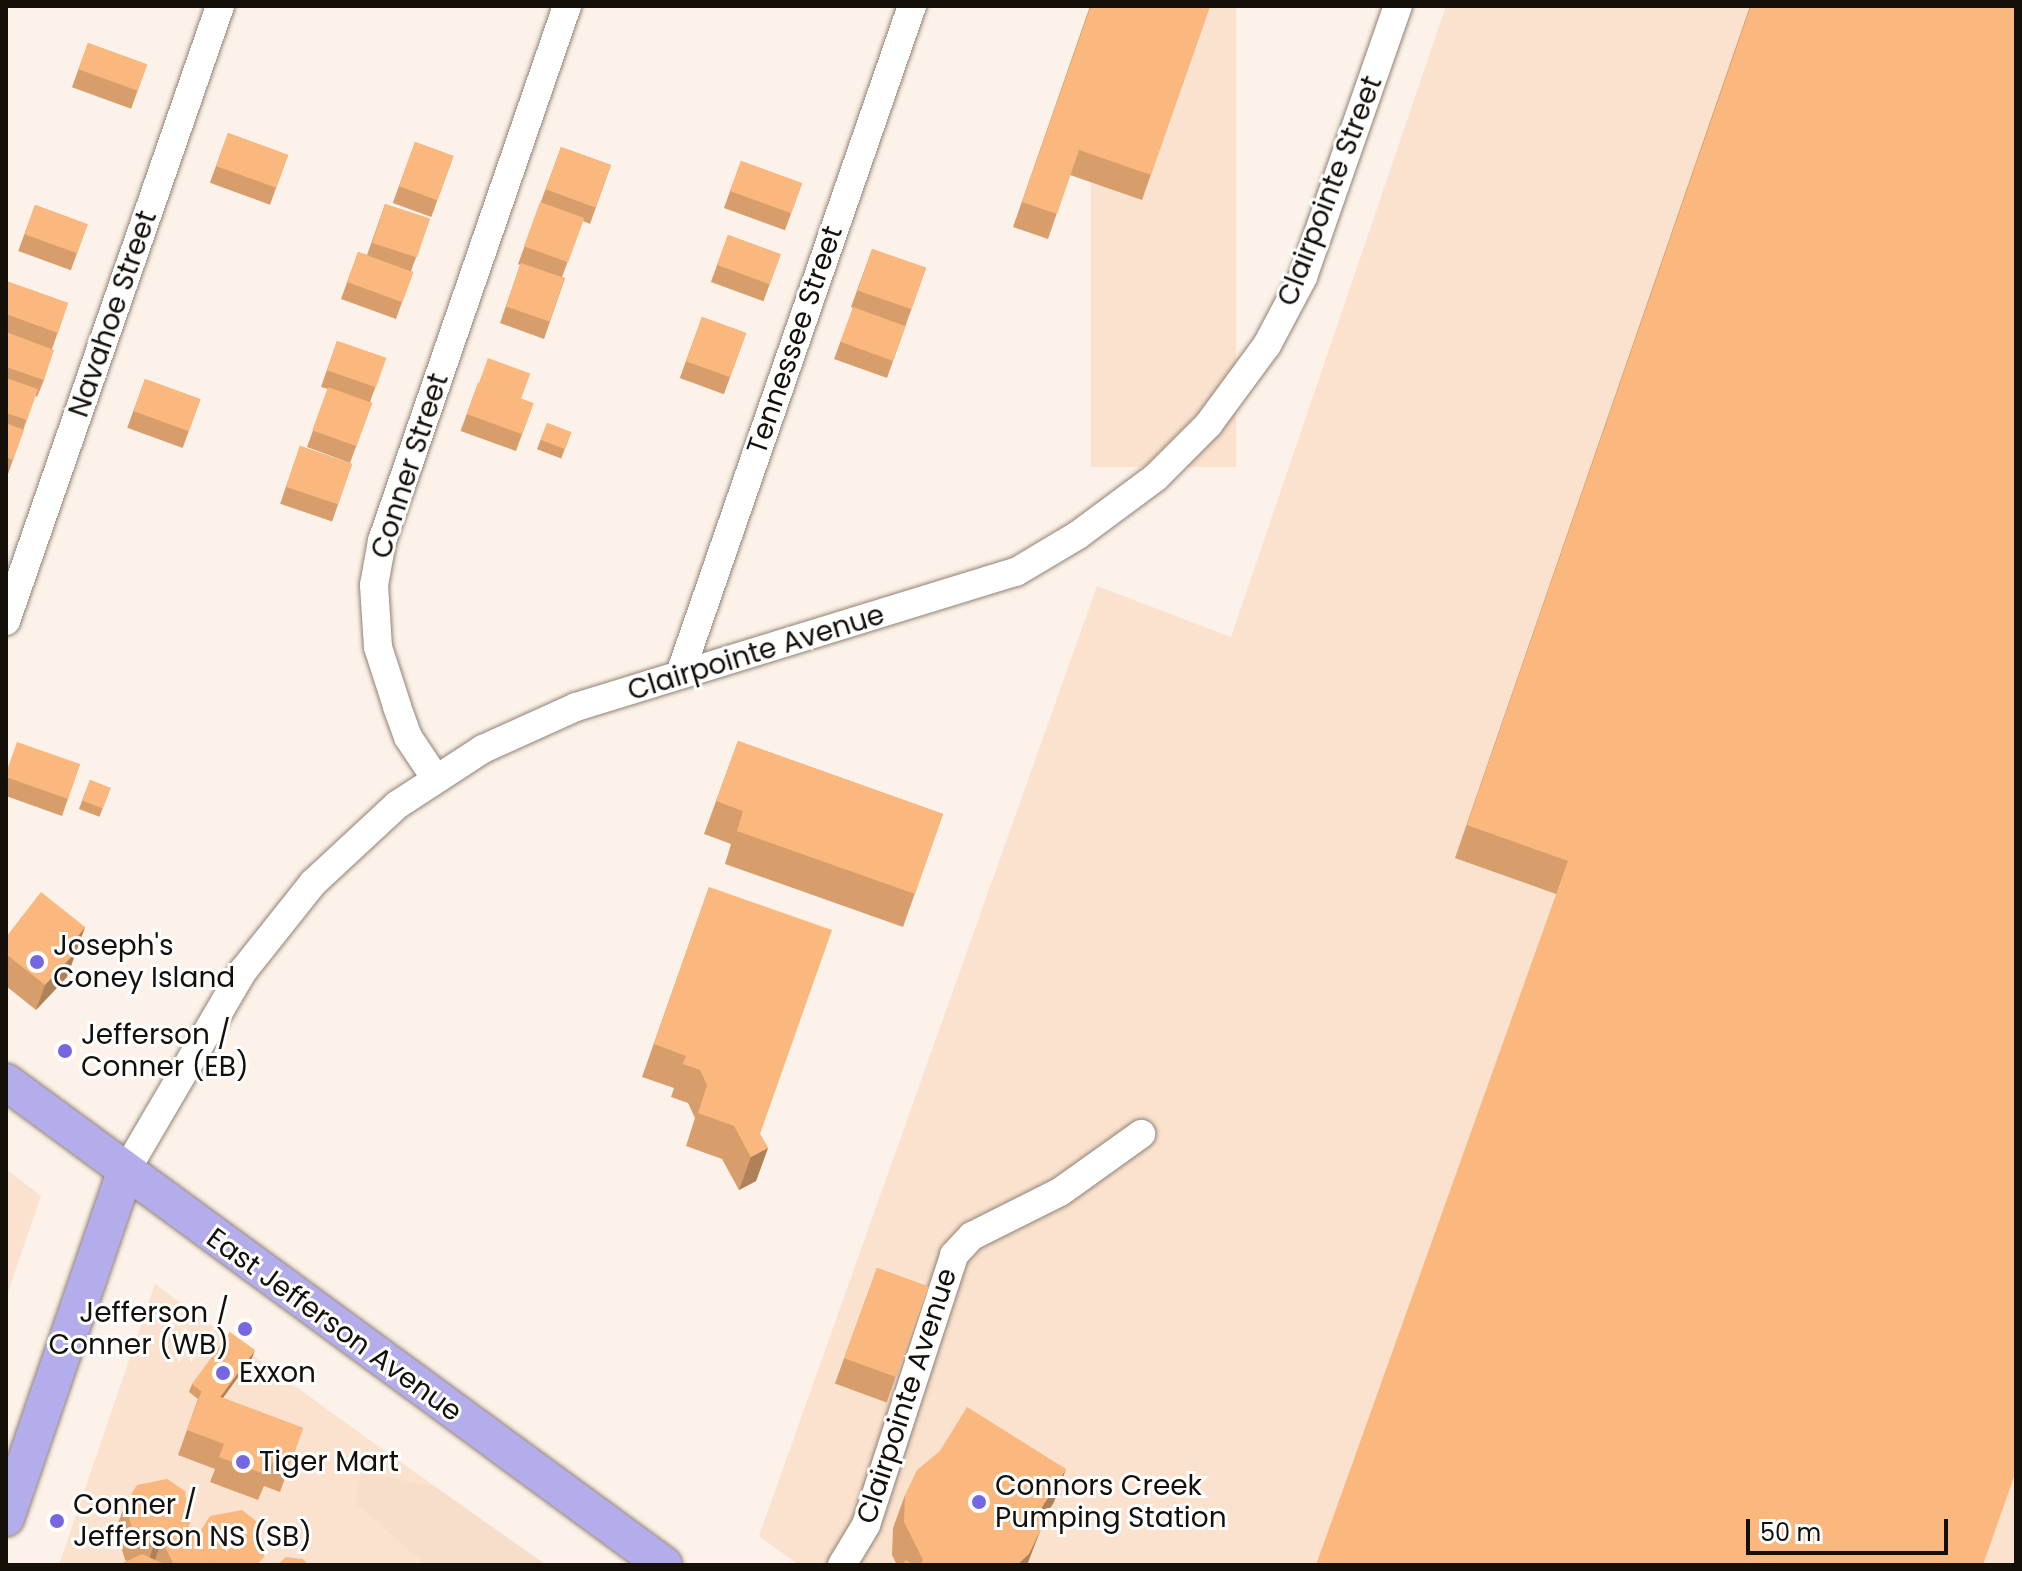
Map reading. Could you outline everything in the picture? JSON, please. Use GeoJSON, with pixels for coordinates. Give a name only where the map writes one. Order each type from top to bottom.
{"type":"FeatureCollection","features":[{"type":"Feature","properties":{"kind":"main road","name":"East Jefferson Avenue"},"geometry":{"type":"LineString","coordinates":[[6,1082],[664,1565]]}},
{"type":"Feature","properties":{"kind":"main road"},"geometry":{"type":"LineString","coordinates":[[6,1518],[125,1172]]}},
{"type":"Feature","properties":{"kind":"street","name":"Navahoe Street"},"geometry":{"type":"LineString","coordinates":[[6,621],[220,6]]}},
{"type":"Feature","properties":{"kind":"street","name":"Conner Street"},"geometry":{"type":"LineString","coordinates":[[436,779],[408,737],[378,647],[374,585],[382,541],[567,6]]}},
{"type":"Feature","properties":{"kind":"street","name":"Tennessee Street"},"geometry":{"type":"LineString","coordinates":[[680,674],[912,6]]}},
{"type":"Feature","properties":{"kind":"street","name":"Clairpointe Street"},"geometry":{"type":"LineString","coordinates":[[1078,535],[1156,477],[1208,425],[1267,345],[1303,277],[1398,6]]}},
{"type":"Feature","properties":{"kind":"street","name":"Clairpointe Avenue"},"geometry":{"type":"LineString","coordinates":[[436,779],[483,749],[576,707],[976,586],[1016,572],[1078,535]]}},
{"type":"Feature","properties":{"kind":"street"},"geometry":{"type":"LineString","coordinates":[[125,1172],[243,971],[313,883],[397,805],[436,779]]}},
{"type":"Feature","properties":{"kind":"street","name":"Clairpointe Avenue"},"geometry":{"type":"LineString","coordinates":[[842,1565],[866,1525],[954,1255],[972,1236],[1060,1192],[1141,1134]]}},
{"type":"Feature","properties":{"kind":"shaded area"},"geometry":{"type":"Polygon","coordinates":[[[1091,6],[1236,6],[1236,467],[1091,467],[1091,6]]]}},
{"type":"Feature","properties":{"kind":"shaded area"},"geometry":{"type":"Polygon","coordinates":[[[1446,6],[2016,6],[2016,1565],[799,1565],[759,1536],[1097,586],[1231,637],[1446,6]]]}},
{"type":"Feature","properties":{"kind":"shaded area"},"geometry":{"type":"Polygon","coordinates":[[[6,1169],[41,1196],[6,1298],[6,1169]]]}},
{"type":"Feature","properties":{"kind":"shaded area"},"geometry":{"type":"Polygon","coordinates":[[[155,1284],[357,1431],[546,1565],[59,1565],[155,1284]]]}},
{"type":"Feature","properties":{"kind":"shaded area"},"geometry":{"type":"Polygon","coordinates":[[[361,1472],[435,1487],[546,1565],[426,1565],[355,1503],[361,1472]]]}},
{"type":"Feature","properties":{"kind":"building"},"geometry":{"type":"Polygon","coordinates":[[[1091,6],[1210,6],[1151,175],[1079,150],[1057,214],[1022,202],[1091,6]]]}},
{"type":"Feature","properties":{"kind":"building"},"geometry":{"type":"Polygon","coordinates":[[[1751,6],[2016,6],[2016,1471],[1983,1565],[1316,1565],[1568,861],[1467,825],[1751,6]]]}},
{"type":"Feature","properties":{"kind":"building"},"geometry":{"type":"Polygon","coordinates":[[[88,43],[147,65],[138,91],[78,69],[88,43]]]}},
{"type":"Feature","properties":{"kind":"building"},"geometry":{"type":"Polygon","coordinates":[[[228,133],[288,155],[276,188],[216,166],[228,133]]]}},
{"type":"Feature","properties":{"kind":"building"},"geometry":{"type":"Polygon","coordinates":[[[415,142],[454,156],[437,200],[399,186],[415,142]]]}},
{"type":"Feature","properties":{"kind":"building"},"geometry":{"type":"Polygon","coordinates":[[[561,147],[611,165],[595,207],[546,189],[561,147]]]}},
{"type":"Feature","properties":{"kind":"building"},"geometry":{"type":"Polygon","coordinates":[[[741,161],[802,183],[791,213],[730,191],[741,161]]]}},
{"type":"Feature","properties":{"kind":"building"},"geometry":{"type":"Polygon","coordinates":[[[540,202],[584,218],[568,262],[524,246],[540,202]]]}},
{"type":"Feature","properties":{"kind":"building"},"geometry":{"type":"Polygon","coordinates":[[[385,204],[430,219],[417,258],[372,243],[385,204]]]}},
{"type":"Feature","properties":{"kind":"building"},"geometry":{"type":"Polygon","coordinates":[[[35,205],[88,224],[77,253],[24,234],[35,205]]]}},
{"type":"Feature","properties":{"kind":"building"},"geometry":{"type":"Polygon","coordinates":[[[728,235],[781,254],[770,284],[717,265],[728,235]]]}},
{"type":"Feature","properties":{"kind":"building"},"geometry":{"type":"Polygon","coordinates":[[[872,249],[926,268],[912,309],[858,291],[872,249]]]}},
{"type":"Feature","properties":{"kind":"building"},"geometry":{"type":"Polygon","coordinates":[[[358,252],[413,272],[402,302],[347,282],[358,252]]]}},
{"type":"Feature","properties":{"kind":"building"},"geometry":{"type":"Polygon","coordinates":[[[521,263],[564,278],[550,321],[506,306],[521,263]]]}},
{"type":"Feature","properties":{"kind":"building"},"geometry":{"type":"Polygon","coordinates":[[[6,281],[68,303],[58,333],[6,314],[6,281]]]}},
{"type":"Feature","properties":{"kind":"building"},"geometry":{"type":"Polygon","coordinates":[[[853,307],[906,326],[893,361],[840,342],[853,307]]]}},
{"type":"Feature","properties":{"kind":"building"},"geometry":{"type":"Polygon","coordinates":[[[702,317],[746,333],[730,377],[686,361],[702,317]]]}},
{"type":"Feature","properties":{"kind":"building"},"geometry":{"type":"Polygon","coordinates":[[[6,332],[54,350],[44,380],[6,367],[6,332]]]}},
{"type":"Feature","properties":{"kind":"building"},"geometry":{"type":"Polygon","coordinates":[[[337,341],[386,358],[376,387],[327,370],[337,341]]]}},
{"type":"Feature","properties":{"kind":"building"},"geometry":{"type":"Polygon","coordinates":[[[488,358],[530,373],[521,399],[479,383],[488,358]]]}},
{"type":"Feature","properties":{"kind":"building"},"geometry":{"type":"Polygon","coordinates":[[[6,378],[38,389],[27,420],[6,413],[6,378]]]}},
{"type":"Feature","properties":{"kind":"building"},"geometry":{"type":"Polygon","coordinates":[[[145,379],[200,399],[189,431],[133,411],[145,379]]]}},
{"type":"Feature","properties":{"kind":"building"},"geometry":{"type":"Polygon","coordinates":[[[478,383],[533,403],[522,434],[467,414],[478,383]]]}},
{"type":"Feature","properties":{"kind":"building"},"geometry":{"type":"Polygon","coordinates":[[[328,387],[372,403],[356,446],[312,430],[328,387]]]}},
{"type":"Feature","properties":{"kind":"building"},"geometry":{"type":"Polygon","coordinates":[[[6,423],[24,430],[13,460],[6,457],[6,423]]]}},
{"type":"Feature","properties":{"kind":"building"},"geometry":{"type":"Polygon","coordinates":[[[547,423],[571,432],[565,449],[541,440],[547,423]]]}},
{"type":"Feature","properties":{"kind":"building"},"geometry":{"type":"Polygon","coordinates":[[[300,446],[352,464],[338,505],[286,487],[300,446]]]}},
{"type":"Feature","properties":{"kind":"building"},"geometry":{"type":"Polygon","coordinates":[[[738,741],[943,814],[915,894],[737,831],[743,811],[716,801],[738,741]]]}},
{"type":"Feature","properties":{"kind":"building"},"geometry":{"type":"Polygon","coordinates":[[[17,742],[80,764],[68,799],[6,777],[17,742]]]}},
{"type":"Feature","properties":{"kind":"building"},"geometry":{"type":"Polygon","coordinates":[[[90,780],[111,788],[103,808],[82,801],[90,780]]]}},
{"type":"Feature","properties":{"kind":"building"},"geometry":{"type":"Polygon","coordinates":[[[709,887],[832,930],[760,1134],[768,1148],[751,1157],[734,1126],[698,1113],[707,1085],[700,1070],[683,1064],[686,1056],[654,1044],[709,887]]]}},
{"type":"Feature","properties":{"kind":"building"},"geometry":{"type":"Polygon","coordinates":[[[41,892],[85,927],[70,947],[76,952],[45,985],[6,954],[6,937],[41,892]]]}},
{"type":"Feature","properties":{"kind":"building"},"geometry":{"type":"Polygon","coordinates":[[[877,1268],[929,1287],[896,1377],[844,1358],[877,1268]]]}},
{"type":"Feature","properties":{"kind":"building"},"geometry":{"type":"Polygon","coordinates":[[[230,1332],[255,1350],[220,1397],[201,1391],[192,1384],[230,1332]]]}},
{"type":"Feature","properties":{"kind":"building"},"geometry":{"type":"Polygon","coordinates":[[[202,1390],[303,1428],[289,1467],[273,1461],[267,1475],[219,1457],[224,1444],[187,1430],[202,1390]]]}},
{"type":"Feature","properties":{"kind":"building","name":"Connors Creek Pumping Station"},"geometry":{"type":"Polygon","coordinates":[[[967,1407],[1066,1469],[1042,1507],[1041,1529],[1029,1554],[1017,1565],[920,1565],[923,1560],[904,1522],[905,1495],[917,1470],[940,1451],[967,1407]]]}},
{"type":"Feature","properties":{"kind":"building"},"geometry":{"type":"Polygon","coordinates":[[[167,1479],[185,1491],[190,1523],[185,1529],[154,1545],[134,1535],[125,1504],[137,1485],[167,1479]]]}},
{"type":"Feature","properties":{"kind":"building"},"geometry":{"type":"Polygon","coordinates":[[[242,1510],[260,1524],[264,1557],[257,1565],[211,1565],[198,1535],[210,1516],[242,1510]]]}},
{"type":"Feature","properties":{"kind":"building"},"geometry":{"type":"Polygon","coordinates":[[[192,1526],[211,1565],[174,1565],[162,1541],[192,1526]]]}},
{"type":"Feature","properties":{"kind":"building"},"geometry":{"type":"Polygon","coordinates":[[[142,1554],[163,1565],[119,1565],[142,1554]]]}},
{"type":"Feature","properties":{"kind":"building"},"geometry":{"type":"Polygon","coordinates":[[[286,1557],[303,1559],[309,1565],[277,1565],[286,1557]]]}},
{"type":"Feature","properties":{"kind":"place","name":"Joseph's Coney Island"},"geometry":{"type":"Point","coordinates":[37,962]}},
{"type":"Feature","properties":{"kind":"place","name":"Jefferson / Conner (EB)"},"geometry":{"type":"Point","coordinates":[65,1051]}},
{"type":"Feature","properties":{"kind":"place","name":"Jefferson / Conner (WB)"},"geometry":{"type":"Point","coordinates":[245,1329]}},
{"type":"Feature","properties":{"kind":"place","name":"Exxon"},"geometry":{"type":"Point","coordinates":[223,1373]}},
{"type":"Feature","properties":{"kind":"place","name":"Tiger Mart"},"geometry":{"type":"Point","coordinates":[243,1462]}},
{"type":"Feature","properties":{"kind":"place","name":"Connors Creek Pumping Station"},"geometry":{"type":"Point","coordinates":[979,1502]}},
{"type":"Feature","properties":{"kind":"place","name":"Conner / Jefferson NS (SB)"},"geometry":{"type":"Point","coordinates":[57,1521]}}]}
